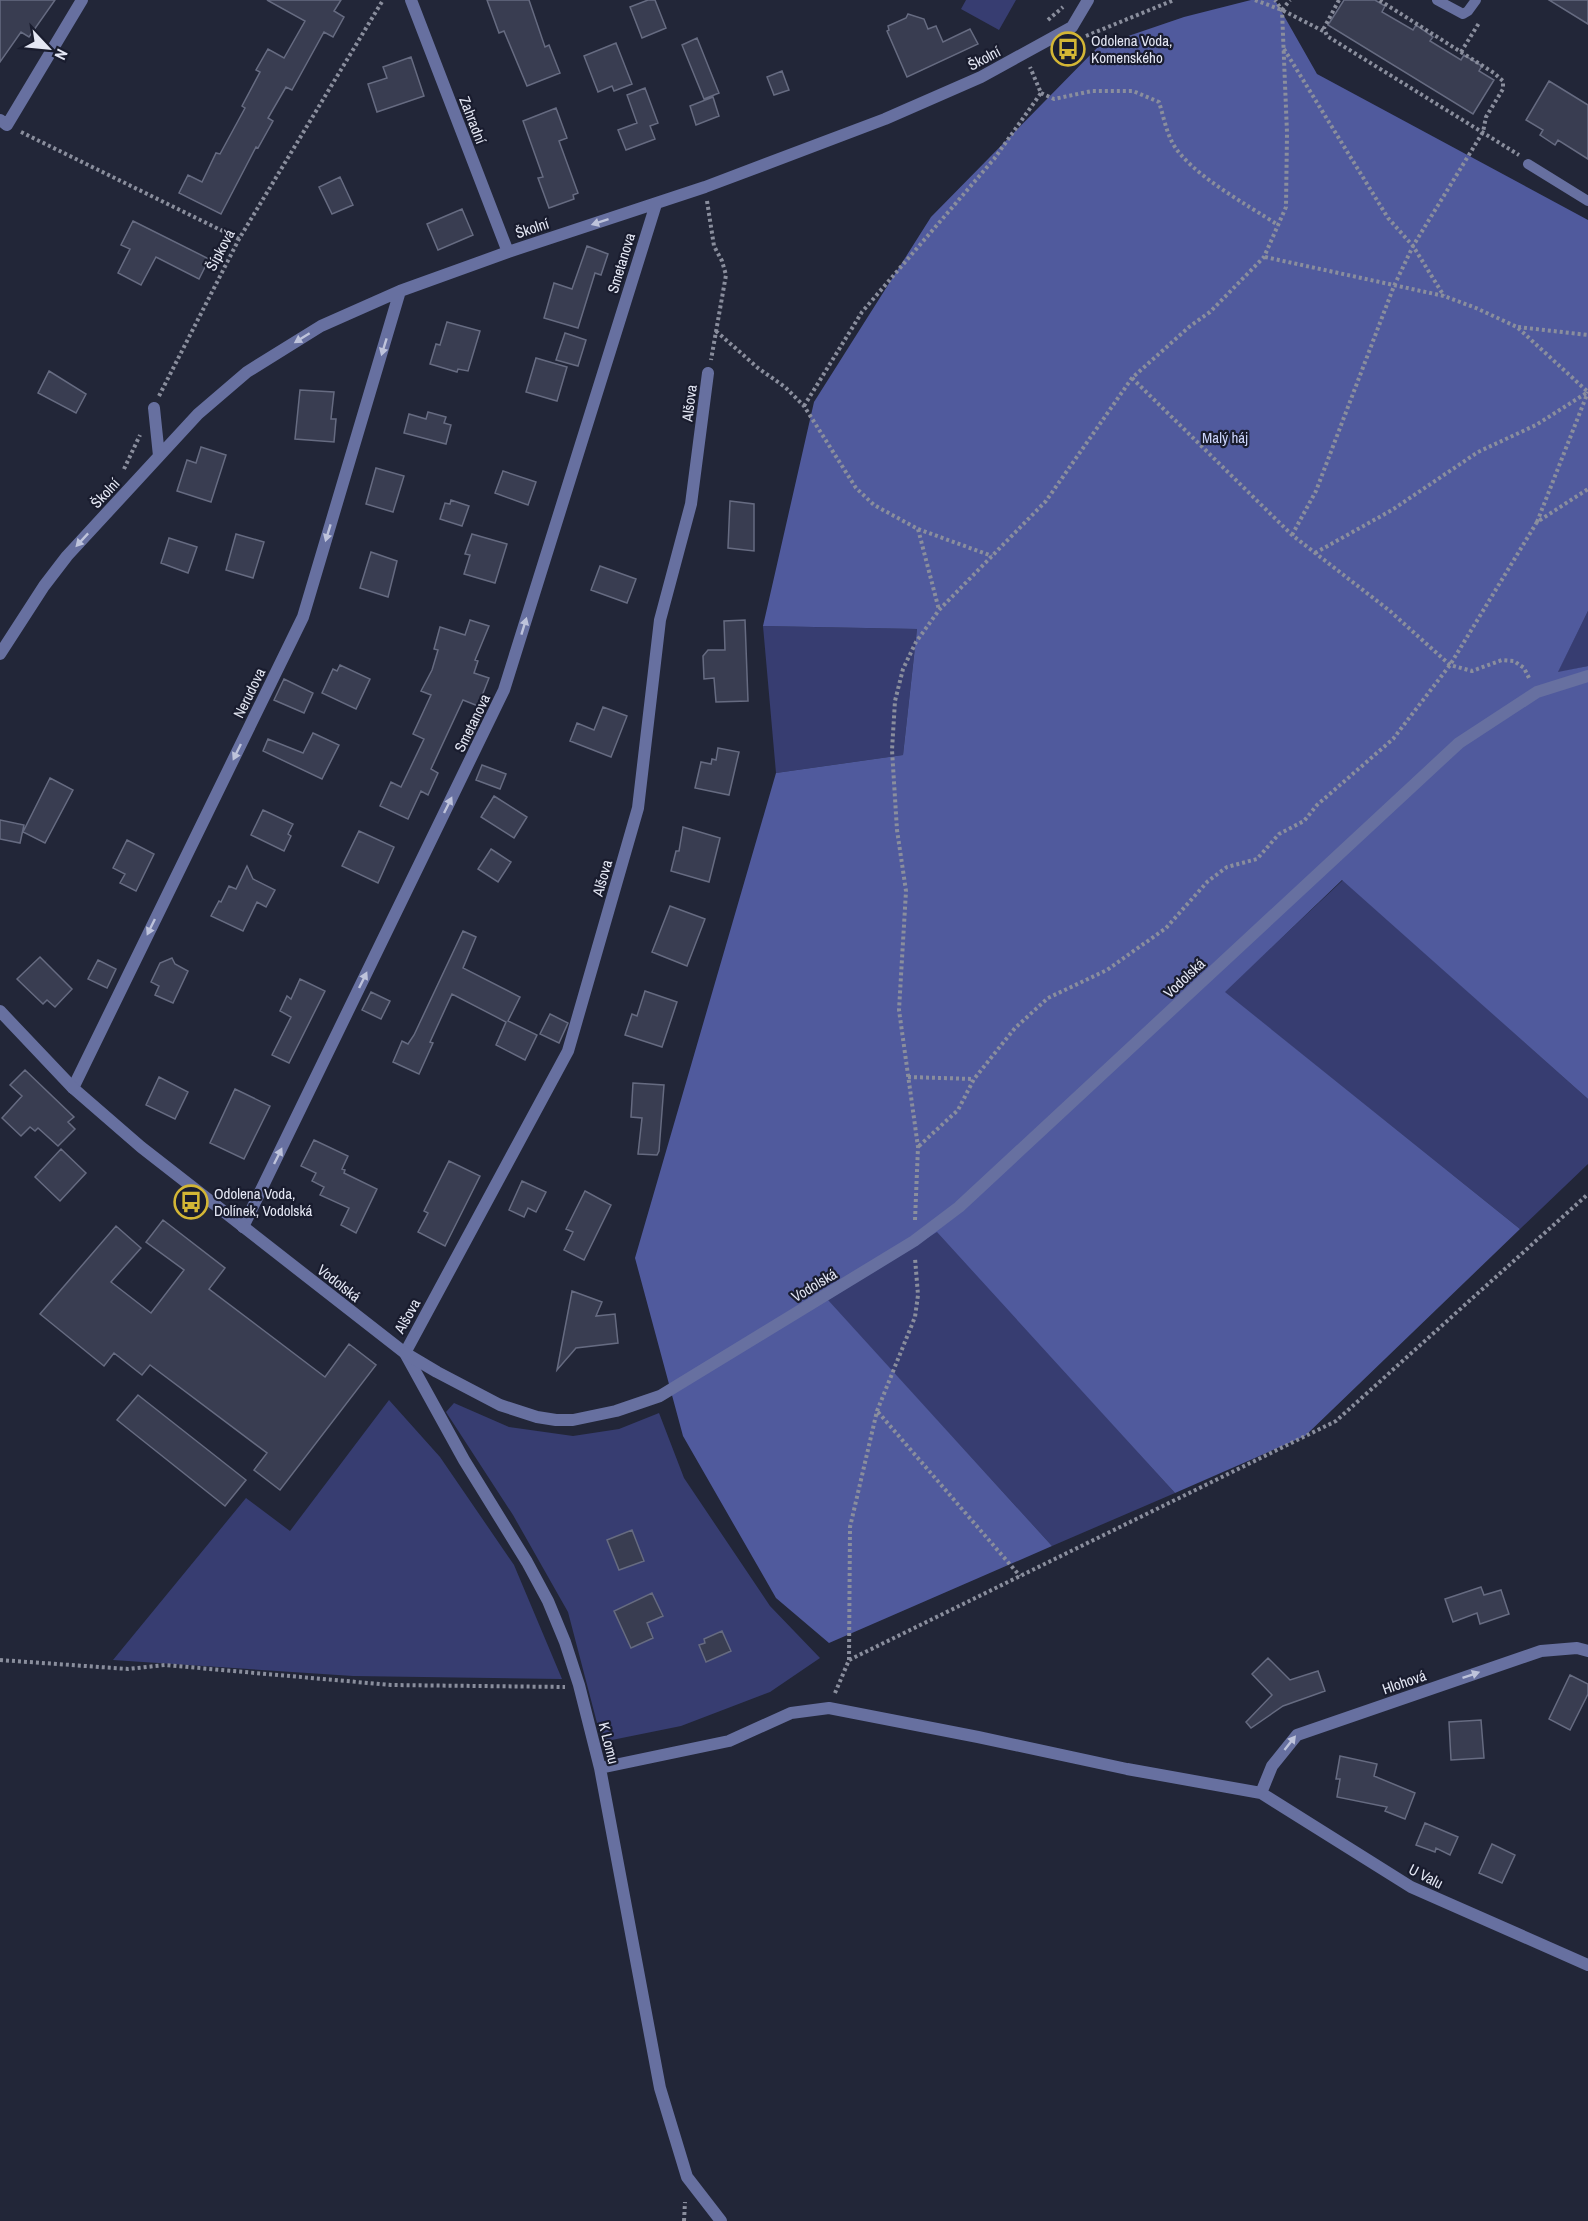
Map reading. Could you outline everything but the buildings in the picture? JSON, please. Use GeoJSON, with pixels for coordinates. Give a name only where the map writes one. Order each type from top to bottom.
{"type":"FeatureCollection","features":[{"type":"Feature","properties":{"kind":"street"},"geometry":{"type":"LineString","coordinates":[[3,122],[82,0]]}},
{"type":"Feature","properties":{"kind":"street","name":"Zahradní"},"geometry":{"type":"LineString","coordinates":[[411,0],[508,252]]}},
{"type":"Feature","properties":{"kind":"street"},"geometry":{"type":"LineString","coordinates":[[1072,27],[1088,0]]}},
{"type":"Feature","properties":{"kind":"street","name":"Školní"},"geometry":{"type":"LineString","coordinates":[[0,654],[44,586],[67,556],[198,414],[247,372],[321,326],[400,291],[508,252],[705,187],[885,119],[981,77],[1072,27]]}},
{"type":"Feature","properties":{"kind":"street","name":"Smetanova"},"geometry":{"type":"LineString","coordinates":[[243,1227],[504,690],[656,204]]}},
{"type":"Feature","properties":{"kind":"street","name":"Nerudova"},"geometry":{"type":"LineString","coordinates":[[73,1088],[303,617],[400,291]]}},
{"type":"Feature","properties":{"kind":"street","name":"Alšova"},"geometry":{"type":"LineString","coordinates":[[405,1353],[568,1051],[638,808],[660,620],[692,504],[708,373]]}},
{"type":"Feature","properties":{"kind":"street"},"geometry":{"type":"LineString","coordinates":[[153,408],[159,456]]}},
{"type":"Feature","properties":{"kind":"street","name":"Vodolská"},"geometry":{"type":"LineString","coordinates":[[0,1011],[73,1088],[141,1147],[405,1353],[475,1393],[537,1418],[573,1420],[616,1411],[660,1396],[914,1241],[959,1208],[1459,743],[1537,692],[1588,676]]}},
{"type":"Feature","properties":{"kind":"street","name":"K Lomu"},"geometry":{"type":"LineString","coordinates":[[405,1353],[436,1411],[548,1601],[579,1684],[600,1768],[660,2088],[687,2177],[721,2221]]}},
{"type":"Feature","properties":{"kind":"street","name":"Hlohová"},"geometry":{"type":"LineString","coordinates":[[1261,1793],[1272,1766],[1297,1735],[1541,1651],[1577,1648],[1588,1651]]}},
{"type":"Feature","properties":{"kind":"street"},"geometry":{"type":"LineString","coordinates":[[600,1768],[729,1741],[790,1713],[829,1708],[1127,1769],[1261,1793]]}},
{"type":"Feature","properties":{"kind":"street","name":"U Valu"},"geometry":{"type":"LineString","coordinates":[[1261,1793],[1411,1887],[1588,1965]]}},
{"type":"Feature","properties":{"kind":"lane"},"geometry":{"type":"LineString","coordinates":[[1437,0],[1463,14],[1476,0]]}},
{"type":"Feature","properties":{"kind":"lane"},"geometry":{"type":"LineString","coordinates":[[1528,164],[1588,201]]}},
{"type":"Feature","properties":{"kind":"path","name":"Šípková"},"geometry":{"type":"LineString","coordinates":[[123,471],[239,239],[383,0]]}},
{"type":"Feature","properties":{"kind":"path"},"geometry":{"type":"LineString","coordinates":[[1072,27],[1079,39],[1174,0]]}},
{"type":"Feature","properties":{"kind":"path"},"geometry":{"type":"LineString","coordinates":[[1255,0],[1282,10],[1324,32],[1501,143]]}},
{"type":"Feature","properties":{"kind":"path"},"geometry":{"type":"LineString","coordinates":[[829,1708],[849,1659],[850,1527],[877,1411],[915,1317],[918,1295],[914,1241],[918,1147],[899,1010],[906,891],[897,830],[892,750],[895,701],[903,669],[916,642],[939,610],[1046,501],[1132,378],[1189,327],[1210,312],[1264,257],[1286,207],[1287,133],[1282,10],[1275,0]]}},
{"type":"Feature","properties":{"kind":"path"},"geometry":{"type":"LineString","coordinates":[[1282,10],[1290,0]]}},
{"type":"Feature","properties":{"kind":"path"},"geometry":{"type":"LineString","coordinates":[[1324,32],[1325,24],[1339,0]]}},
{"type":"Feature","properties":{"kind":"path"},"geometry":{"type":"LineString","coordinates":[[1292,535],[1316,491],[1394,286],[1413,246],[1483,132],[1486,117],[1503,88],[1503,81],[1494,73],[1379,0]]}},
{"type":"Feature","properties":{"kind":"path"},"geometry":{"type":"LineString","coordinates":[[1283,49],[1388,218],[1413,246],[1444,296]]}},
{"type":"Feature","properties":{"kind":"path"},"geometry":{"type":"LineString","coordinates":[[1024,53],[1041,93],[1054,99],[1092,91],[1132,91],[1159,102],[1172,142],[1183,158],[1202,174],[1278,225]]}},
{"type":"Feature","properties":{"kind":"path"},"geometry":{"type":"LineString","coordinates":[[804,406],[862,312],[994,159],[1041,93]]}},
{"type":"Feature","properties":{"kind":"path"},"geometry":{"type":"LineString","coordinates":[[3,122],[239,239]]}},
{"type":"Feature","properties":{"kind":"path"},"geometry":{"type":"LineString","coordinates":[[705,187],[714,246],[726,275],[708,373]]}},
{"type":"Feature","properties":{"kind":"path"},"geometry":{"type":"LineString","coordinates":[[1264,257],[1444,296],[1517,327],[1588,335]]}},
{"type":"Feature","properties":{"kind":"path"},"geometry":{"type":"LineString","coordinates":[[1517,327],[1588,392]]}},
{"type":"Feature","properties":{"kind":"path"},"geometry":{"type":"LineString","coordinates":[[716,332],[758,368],[785,387],[804,406],[856,488],[874,505],[918,529],[992,556]]}},
{"type":"Feature","properties":{"kind":"path"},"geometry":{"type":"LineString","coordinates":[[1132,378],[1292,535],[1390,611],[1450,665],[1472,671],[1502,660],[1514,661],[1524,668],[1537,692]]}},
{"type":"Feature","properties":{"kind":"path"},"geometry":{"type":"LineString","coordinates":[[1315,553],[1392,510],[1478,452],[1536,424],[1588,392]]}},
{"type":"Feature","properties":{"kind":"path"},"geometry":{"type":"LineString","coordinates":[[918,1147],[958,1110],[974,1078],[1015,1028],[1048,998],[1107,970],[1166,928],[1208,881],[1227,867],[1257,859],[1279,834],[1304,821],[1317,805],[1393,739],[1450,665],[1537,522],[1588,392]]}},
{"type":"Feature","properties":{"kind":"path"},"geometry":{"type":"LineString","coordinates":[[1537,522],[1588,489]]}},
{"type":"Feature","properties":{"kind":"path"},"geometry":{"type":"LineString","coordinates":[[918,529],[939,610]]}},
{"type":"Feature","properties":{"kind":"path"},"geometry":{"type":"LineString","coordinates":[[908,1077],[974,1078]]}},
{"type":"Feature","properties":{"kind":"path"},"geometry":{"type":"LineString","coordinates":[[849,1659],[1336,1421],[1588,1194]]}},
{"type":"Feature","properties":{"kind":"path"},"geometry":{"type":"LineString","coordinates":[[877,1411],[1020,1576]]}},
{"type":"Feature","properties":{"kind":"path"},"geometry":{"type":"LineString","coordinates":[[0,1660],[128,1669],[165,1665],[391,1685],[561,1688],[579,1684]]}},
{"type":"Feature","properties":{"kind":"shaded area"},"geometry":{"type":"Polygon","coordinates":[[[966,0],[1016,0],[999,30],[961,9],[966,0]]]}},
{"type":"Feature","properties":{"kind":"shaded area"},"geometry":{"type":"Polygon","coordinates":[[[1588,611],[1588,666],[1557,673],[1588,611]]]}},
{"type":"Feature","properties":{"kind":"shaded area"},"geometry":{"type":"Polygon","coordinates":[[[763,626],[917,629],[903,755],[776,773],[763,626]]]}},
{"type":"Feature","properties":{"kind":"shaded area"},"geometry":{"type":"Polygon","coordinates":[[[1343,880],[1588,1099],[1588,1164],[1520,1229],[1224,992],[1343,880]]]}},
{"type":"Feature","properties":{"kind":"shaded area"},"geometry":{"type":"Polygon","coordinates":[[[938,1231],[1175,1493],[1052,1546],[827,1300],[938,1231]]]}},
{"type":"Feature","properties":{"kind":"shaded area"},"geometry":{"type":"Polygon","coordinates":[[[389,1400],[440,1457],[514,1565],[562,1679],[353,1676],[113,1660],[246,1498],[290,1531],[389,1400]]]}},
{"type":"Feature","properties":{"kind":"shaded area"},"geometry":{"type":"Polygon","coordinates":[[[454,1403],[509,1427],[573,1436],[619,1429],[659,1413],[684,1478],[770,1606],[820,1658],[770,1692],[681,1726],[602,1742],[568,1612],[513,1515],[446,1412],[454,1403]]]}},
{"type":"Feature","properties":{"kind":"green space","name":"Malý háj"},"geometry":{"type":"Polygon","coordinates":[[[1251,0],[1275,0],[1317,74],[1588,220],[1588,611],[1558,672],[1588,666],[1588,1099],[1342,880],[1225,992],[1520,1229],[1305,1436],[1175,1493],[937,1232],[828,1300],[1052,1546],[829,1643],[776,1598],[683,1436],[635,1258],[776,773],[903,755],[917,629],[763,626],[814,402],[931,217],[1099,46],[1184,17],[1251,0]]]}},
{"type":"Feature","properties":{"kind":"place","name":"Odolena Voda, Komenského"},"geometry":{"type":"Point","coordinates":[1068,49]}},
{"type":"Feature","properties":{"kind":"place","name":"Odolena Voda, Dolínek, Vodolská"},"geometry":{"type":"Point","coordinates":[191,1202]}}]}
